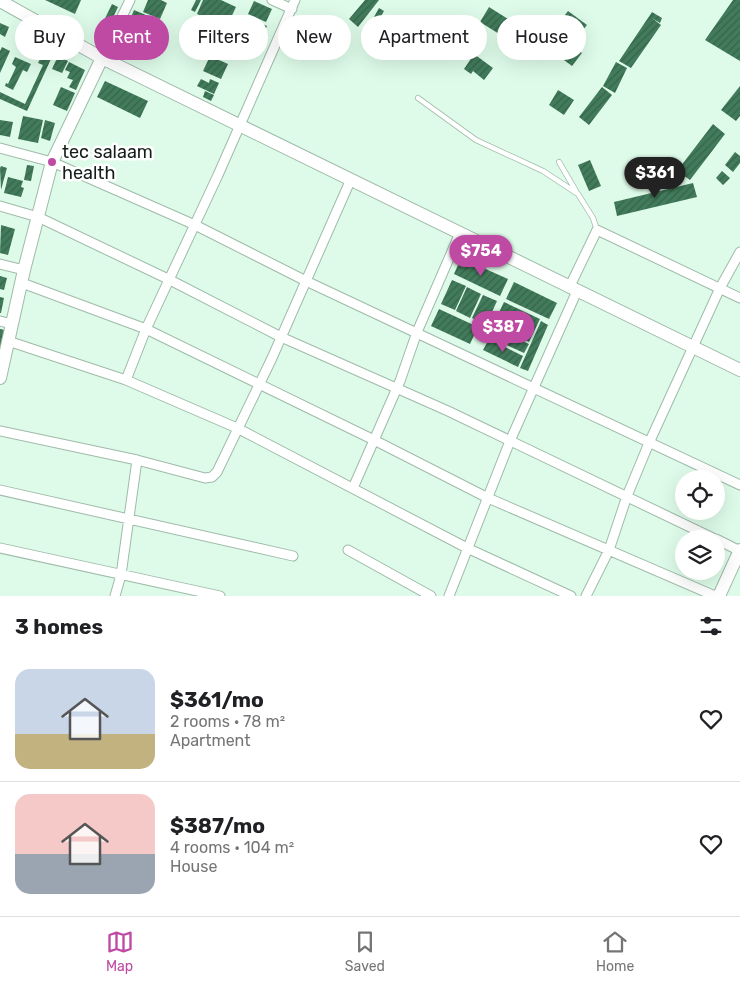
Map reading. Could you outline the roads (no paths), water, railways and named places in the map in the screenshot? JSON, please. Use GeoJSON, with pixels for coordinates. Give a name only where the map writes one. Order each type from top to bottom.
{"type":"FeatureCollection","features":[{"type":"Feature","properties":{"kind":"main road"},"geometry":{"type":"LineString","coordinates":[[0,1],[94,54]]}},
{"type":"Feature","properties":{"kind":"main road"},"geometry":{"type":"LineString","coordinates":[[0,376],[8,341],[6,322],[23,276],[52,162],[101,60]]}},
{"type":"Feature","properties":{"kind":"main road"},"geometry":{"type":"LineString","coordinates":[[106,60],[740,370]]}},
{"type":"Feature","properties":{"kind":"main road"},"geometry":{"type":"LineString","coordinates":[[719,596],[740,550]]}},
{"type":"Feature","properties":{"kind":"street"},"geometry":{"type":"LineString","coordinates":[[123,15],[130,0]]}},
{"type":"Feature","properties":{"kind":"street"},"geometry":{"type":"LineString","coordinates":[[126,380],[168,279],[240,126],[294,4],[272,0]]}},
{"type":"Feature","properties":{"kind":"street"},"geometry":{"type":"LineString","coordinates":[[0,148],[52,162],[194,225],[306,281],[740,485]]}},
{"type":"Feature","properties":{"kind":"street"},"geometry":{"type":"LineString","coordinates":[[0,431],[137,460],[206,478],[212,476],[217,472],[259,385],[351,179]]}},
{"type":"Feature","properties":{"kind":"street"},"geometry":{"type":"LineString","coordinates":[[0,206],[38,217],[168,279],[281,337],[397,388],[697,530]]}},
{"type":"Feature","properties":{"kind":"street"},"geometry":{"type":"LineString","coordinates":[[449,596],[596,230],[740,298]]}},
{"type":"Feature","properties":{"kind":"street"},"geometry":{"type":"LineString","coordinates":[[353,488],[397,388],[417,332],[460,234]]}},
{"type":"Feature","properties":{"kind":"street"},"geometry":{"type":"LineString","coordinates":[[586,596],[609,550],[627,496],[649,443],[720,288],[740,252]]}},
{"type":"Feature","properties":{"kind":"street"},"geometry":{"type":"LineString","coordinates":[[0,264],[23,276],[146,329],[488,498],[714,596]]}},
{"type":"Feature","properties":{"kind":"street"},"geometry":{"type":"LineString","coordinates":[[8,341],[126,380],[237,428],[468,548],[571,596]]}},
{"type":"Feature","properties":{"kind":"street"},"geometry":{"type":"LineString","coordinates":[[115,596],[121,575],[137,460]]}},
{"type":"Feature","properties":{"kind":"street"},"geometry":{"type":"LineString","coordinates":[[0,490],[293,556]]}},
{"type":"Feature","properties":{"kind":"street"},"geometry":{"type":"LineString","coordinates":[[725,543],[740,550]]}},
{"type":"Feature","properties":{"kind":"street"},"geometry":{"type":"LineString","coordinates":[[0,548],[220,596]]}},
{"type":"Feature","properties":{"kind":"street"},"geometry":{"type":"LineString","coordinates":[[348,550],[431,596]]}},
{"type":"Feature","properties":{"kind":"lane"},"geometry":{"type":"LineString","coordinates":[[418,98],[476,140],[543,171],[578,194]]}},
{"type":"Feature","properties":{"kind":"lane"},"geometry":{"type":"LineString","coordinates":[[559,162],[593,218],[596,230]]}},
{"type":"Feature","properties":{"kind":"place","name":"tec salaam health"},"geometry":{"type":"Point","coordinates":[52,162]}}]}
